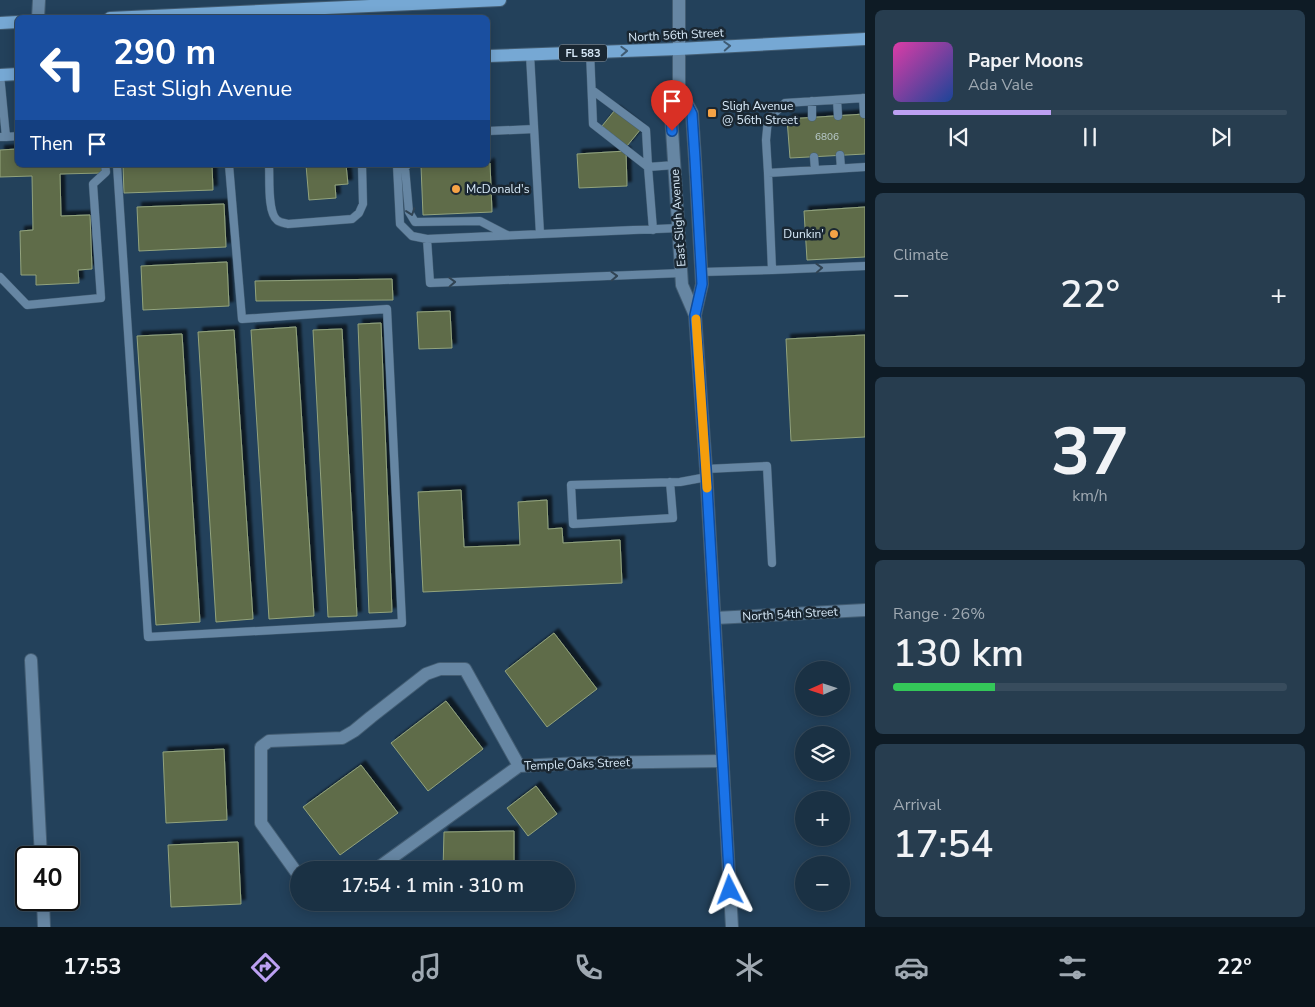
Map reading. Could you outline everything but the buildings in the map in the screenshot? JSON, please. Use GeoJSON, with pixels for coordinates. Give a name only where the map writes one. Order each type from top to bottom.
{"type":"FeatureCollection","features":[{"type":"Feature","properties":{"kind":"main road"},"geometry":{"type":"LineString","coordinates":[[148,15],[286,4],[500,0]]}},
{"type":"Feature","properties":{"kind":"main road"},"geometry":{"type":"LineString","coordinates":[[0,22],[15,22]]}},
{"type":"Feature","properties":{"kind":"main road","name":"North 56th Street"},"geometry":{"type":"LineString","coordinates":[[490,56],[678,49],[865,38]]}},
{"type":"Feature","properties":{"kind":"main road"},"geometry":{"type":"LineString","coordinates":[[0,75],[15,74]]}},
{"type":"Feature","properties":{"kind":"street"},"geometry":{"type":"LineString","coordinates":[[38,0],[38,15]]}},
{"type":"Feature","properties":{"kind":"street","name":"East Sligh Avenue"},"geometry":{"type":"LineString","coordinates":[[679,0],[679,89],[671,114],[682,285],[695,315]]}},
{"type":"Feature","properties":{"kind":"street","name":"East Sligh Avenue"},"geometry":{"type":"LineString","coordinates":[[679,89],[692,114],[702,272],[702,284],[695,315],[715,618],[732,927]]}},
{"type":"Feature","properties":{"kind":"street","name":"North 54th Street"},"geometry":{"type":"LineString","coordinates":[[715,618],[865,610]]}},
{"type":"Feature","properties":{"kind":"street"},"geometry":{"type":"LineString","coordinates":[[31,660],[40,846]]}},
{"type":"Feature","properties":{"kind":"street"},"geometry":{"type":"LineString","coordinates":[[290,863],[261,823],[260,747],[269,741],[342,738],[354,731],[426,674],[440,670],[465,669],[519,766]]}},
{"type":"Feature","properties":{"kind":"street","name":"Temple Oaks Street"},"geometry":{"type":"LineString","coordinates":[[387,861],[519,766],[722,761]]}},
{"type":"Feature","properties":{"kind":"street"},"geometry":{"type":"LineString","coordinates":[[43,911],[44,927]]}},
{"type":"Feature","properties":{"kind":"lane"},"geometry":{"type":"LineString","coordinates":[[590,52],[593,124],[648,166],[675,165]]}},
{"type":"Feature","properties":{"kind":"lane"},"geometry":{"type":"LineString","coordinates":[[530,55],[540,234]]}},
{"type":"Feature","properties":{"kind":"lane"},"geometry":{"type":"LineString","coordinates":[[0,75],[3,137]]}},
{"type":"Feature","properties":{"kind":"lane"},"geometry":{"type":"LineString","coordinates":[[592,90],[646,130],[653,230]]}},
{"type":"Feature","properties":{"kind":"lane"},"geometry":{"type":"LineString","coordinates":[[772,270],[766,140],[768,119],[784,103],[864,98],[864,114]]}},
{"type":"Feature","properties":{"kind":"lane"},"geometry":{"type":"LineString","coordinates":[[837,100],[838,116]]}},
{"type":"Feature","properties":{"kind":"lane"},"geometry":{"type":"LineString","coordinates":[[812,101],[812,117]]}},
{"type":"Feature","properties":{"kind":"lane"},"geometry":{"type":"LineString","coordinates":[[490,131],[534,128]]}},
{"type":"Feature","properties":{"kind":"lane"},"geometry":{"type":"LineString","coordinates":[[840,155],[841,168]]}},
{"type":"Feature","properties":{"kind":"lane"},"geometry":{"type":"LineString","coordinates":[[814,157],[815,170]]}},
{"type":"Feature","properties":{"kind":"lane"},"geometry":{"type":"LineString","coordinates":[[0,277],[27,305],[101,298],[94,184],[106,172],[105,167]]}},
{"type":"Feature","properties":{"kind":"lane"},"geometry":{"type":"LineString","coordinates":[[117,167],[148,637],[402,623],[387,309],[242,319],[229,167]]}},
{"type":"Feature","properties":{"kind":"lane"},"geometry":{"type":"LineString","coordinates":[[269,167],[273,216],[278,222],[288,224],[352,220],[359,213],[363,204],[362,167]]}},
{"type":"Feature","properties":{"kind":"lane"},"geometry":{"type":"LineString","coordinates":[[404,167],[409,212],[415,222],[480,221],[507,235]]}},
{"type":"Feature","properties":{"kind":"lane"},"geometry":{"type":"LineString","coordinates":[[404,167],[400,224],[412,236],[427,239],[678,228]]}},
{"type":"Feature","properties":{"kind":"lane"},"geometry":{"type":"LineString","coordinates":[[768,173],[865,167]]}},
{"type":"Feature","properties":{"kind":"lane"},"geometry":{"type":"LineString","coordinates":[[427,239],[430,283],[682,274]]}},
{"type":"Feature","properties":{"kind":"lane"},"geometry":{"type":"LineString","coordinates":[[702,272],[865,266]]}},
{"type":"Feature","properties":{"kind":"lane"},"geometry":{"type":"LineString","coordinates":[[670,482],[673,518],[573,524],[571,485],[670,482],[706,473],[767,466],[772,563]]}},
{"type":"Feature","properties":{"kind":"slow traffic"},"geometry":{"type":"LineString","coordinates":[[696,319],[707,488]]}},
{"type":"Feature","properties":{"kind":"place","name":"Sligh Avenue @ 56th Street"},"geometry":{"type":"Point","coordinates":[712,113]}},
{"type":"Feature","properties":{"kind":"place","name":"McDonald's"},"geometry":{"type":"Point","coordinates":[456,189]}},
{"type":"Feature","properties":{"kind":"place","name":"Dunkin'"},"geometry":{"type":"Point","coordinates":[834,234]}},
{"type":"Feature","properties":{"kind":"route"},"geometry":{"type":"LineString","coordinates":[[672,131],[671,114],[679,89],[692,114],[695,159],[702,284],[695,315],[706,469],[730,890]]}}]}
